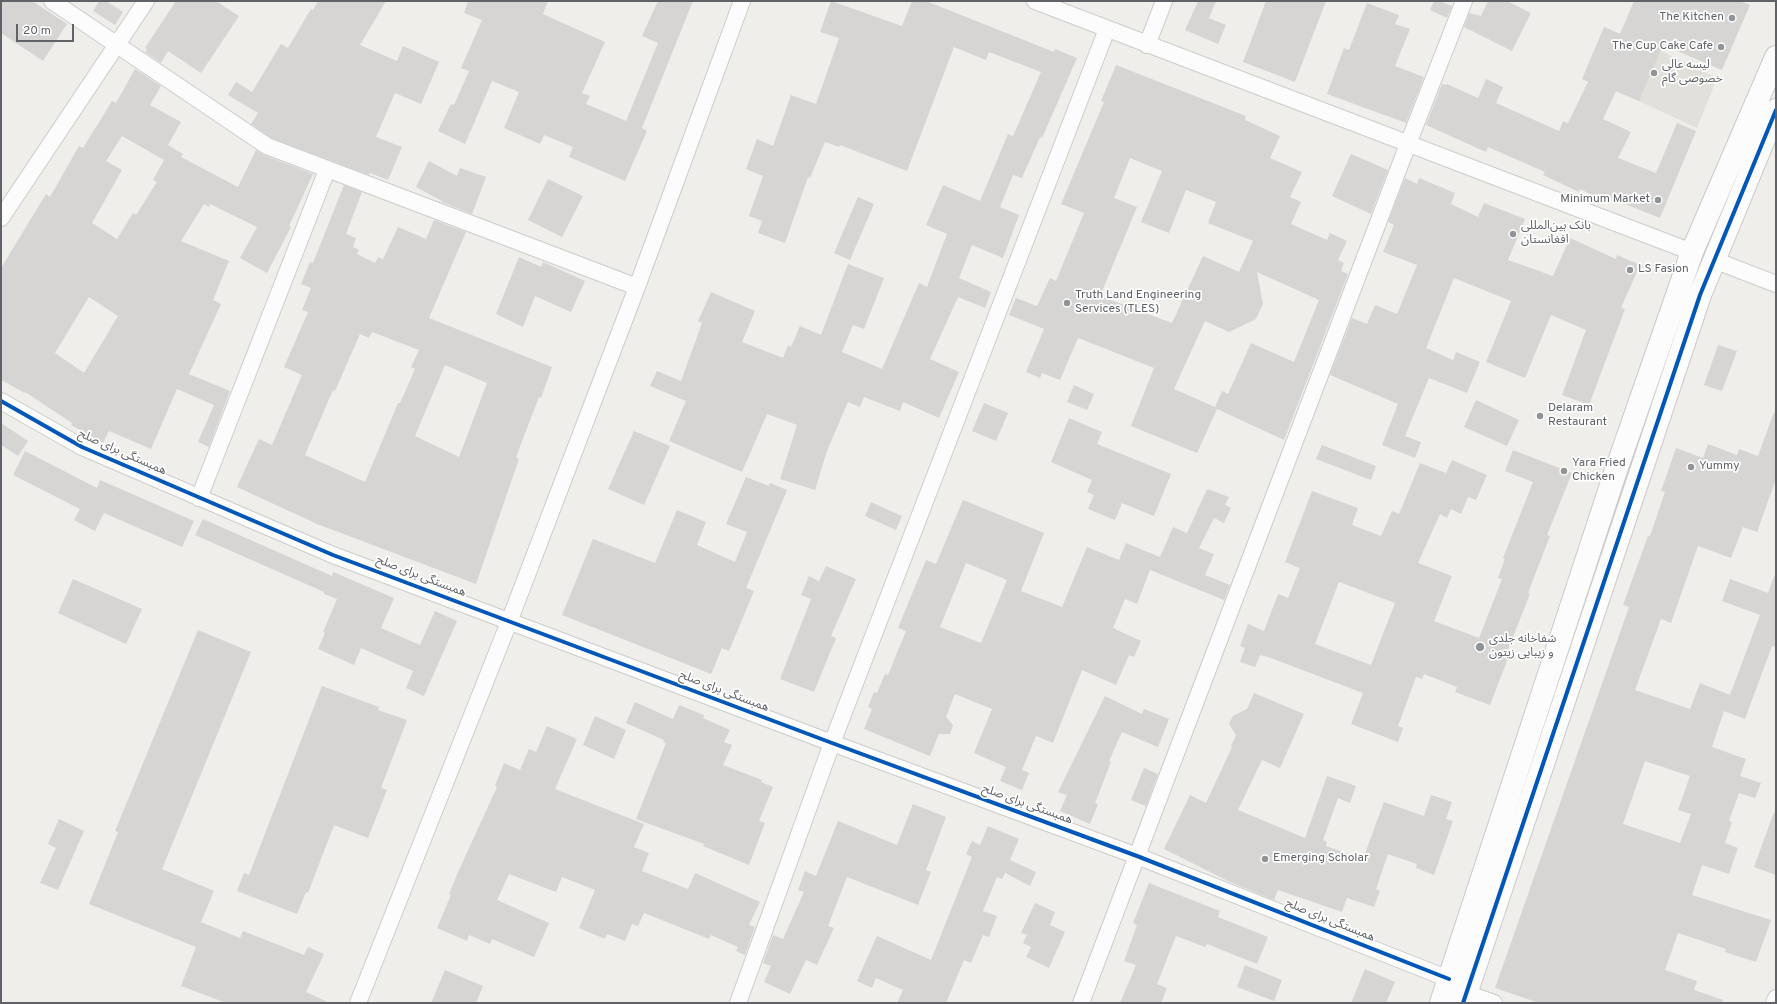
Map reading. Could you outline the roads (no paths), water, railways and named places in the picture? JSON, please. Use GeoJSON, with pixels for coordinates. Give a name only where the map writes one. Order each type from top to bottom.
{"type":"FeatureCollection","features":[{"type":"Feature","properties":{"kind":"main road"},"geometry":{"type":"LineString","coordinates":[[1441,1003],[1614,476],[1692,252],[1776,57]]}},
{"type":"Feature","properties":{"kind":"main road"},"geometry":{"type":"LineString","coordinates":[[1464,998],[1700,295],[1776,110]]}},
{"type":"Feature","properties":{"kind":"street"},"geometry":{"type":"LineString","coordinates":[[52,1],[118,44],[267,146],[638,287]]}},
{"type":"Feature","properties":{"kind":"street"},"geometry":{"type":"LineString","coordinates":[[1,218],[146,1]]}},
{"type":"Feature","properties":{"kind":"street"},"geometry":{"type":"LineString","coordinates":[[358,1003],[509,622],[638,287],[742,1]]}},
{"type":"Feature","properties":{"kind":"street"},"geometry":{"type":"LineString","coordinates":[[1035,1],[1692,252]]}},
{"type":"Feature","properties":{"kind":"street"},"geometry":{"type":"LineString","coordinates":[[1148,45],[1164,1]]}},
{"type":"Feature","properties":{"kind":"street"},"geometry":{"type":"LineString","coordinates":[[1081,1003],[1408,144],[1464,1]]}},
{"type":"Feature","properties":{"kind":"street"},"geometry":{"type":"LineString","coordinates":[[738,1003],[832,743],[1107,29]]}},
{"type":"Feature","properties":{"kind":"street"},"geometry":{"type":"LineString","coordinates":[[199,498],[327,170]]}},
{"type":"Feature","properties":{"kind":"street"},"geometry":{"type":"LineString","coordinates":[[1714,260],[1776,284]]}},
{"type":"Feature","properties":{"kind":"street","name":"همبستگی برای صلح"},"geometry":{"type":"LineString","coordinates":[[1,401],[82,447],[333,555],[832,743],[1138,856],[1449,979]]}},
{"type":"Feature","properties":{"kind":"street"},"geometry":{"type":"LineString","coordinates":[[1464,998],[1494,1003]]}},
{"type":"Feature","properties":{"kind":"street"},"geometry":{"type":"LineString","coordinates":[[1774,1003],[1776,998]]}},
{"type":"Feature","properties":{"kind":"place","name":"The Kitchen"},"geometry":{"type":"Point","coordinates":[1732,18]}},
{"type":"Feature","properties":{"kind":"place","name":"The Cup Cake Cafe"},"geometry":{"type":"Point","coordinates":[1721,47]}},
{"type":"Feature","properties":{"kind":"place","name":"لیسه عالی خصوصی گام"},"geometry":{"type":"Point","coordinates":[1654,73]}},
{"type":"Feature","properties":{"kind":"place","name":"Minimum Market"},"geometry":{"type":"Point","coordinates":[1658,200]}},
{"type":"Feature","properties":{"kind":"place","name":"بانک بین‌المللی افغانستان"},"geometry":{"type":"Point","coordinates":[1513,234]}},
{"type":"Feature","properties":{"kind":"place","name":"LS Fasion"},"geometry":{"type":"Point","coordinates":[1630,270]}},
{"type":"Feature","properties":{"kind":"place","name":"Truth Land Engineering Services (TLES)"},"geometry":{"type":"Point","coordinates":[1067,303]}},
{"type":"Feature","properties":{"kind":"place","name":"Delaram Restaurant"},"geometry":{"type":"Point","coordinates":[1540,416]}},
{"type":"Feature","properties":{"kind":"place","name":"Yummy"},"geometry":{"type":"Point","coordinates":[1691,467]}},
{"type":"Feature","properties":{"kind":"place","name":"Yara Fried Chicken"},"geometry":{"type":"Point","coordinates":[1564,471]}},
{"type":"Feature","properties":{"kind":"place","name":"شفاخانه جلدی و زیبایی زیتون"},"geometry":{"type":"Point","coordinates":[1480,647]}},
{"type":"Feature","properties":{"kind":"place","name":"Emerging Scholar"},"geometry":{"type":"Point","coordinates":[1265,859]}}]}
